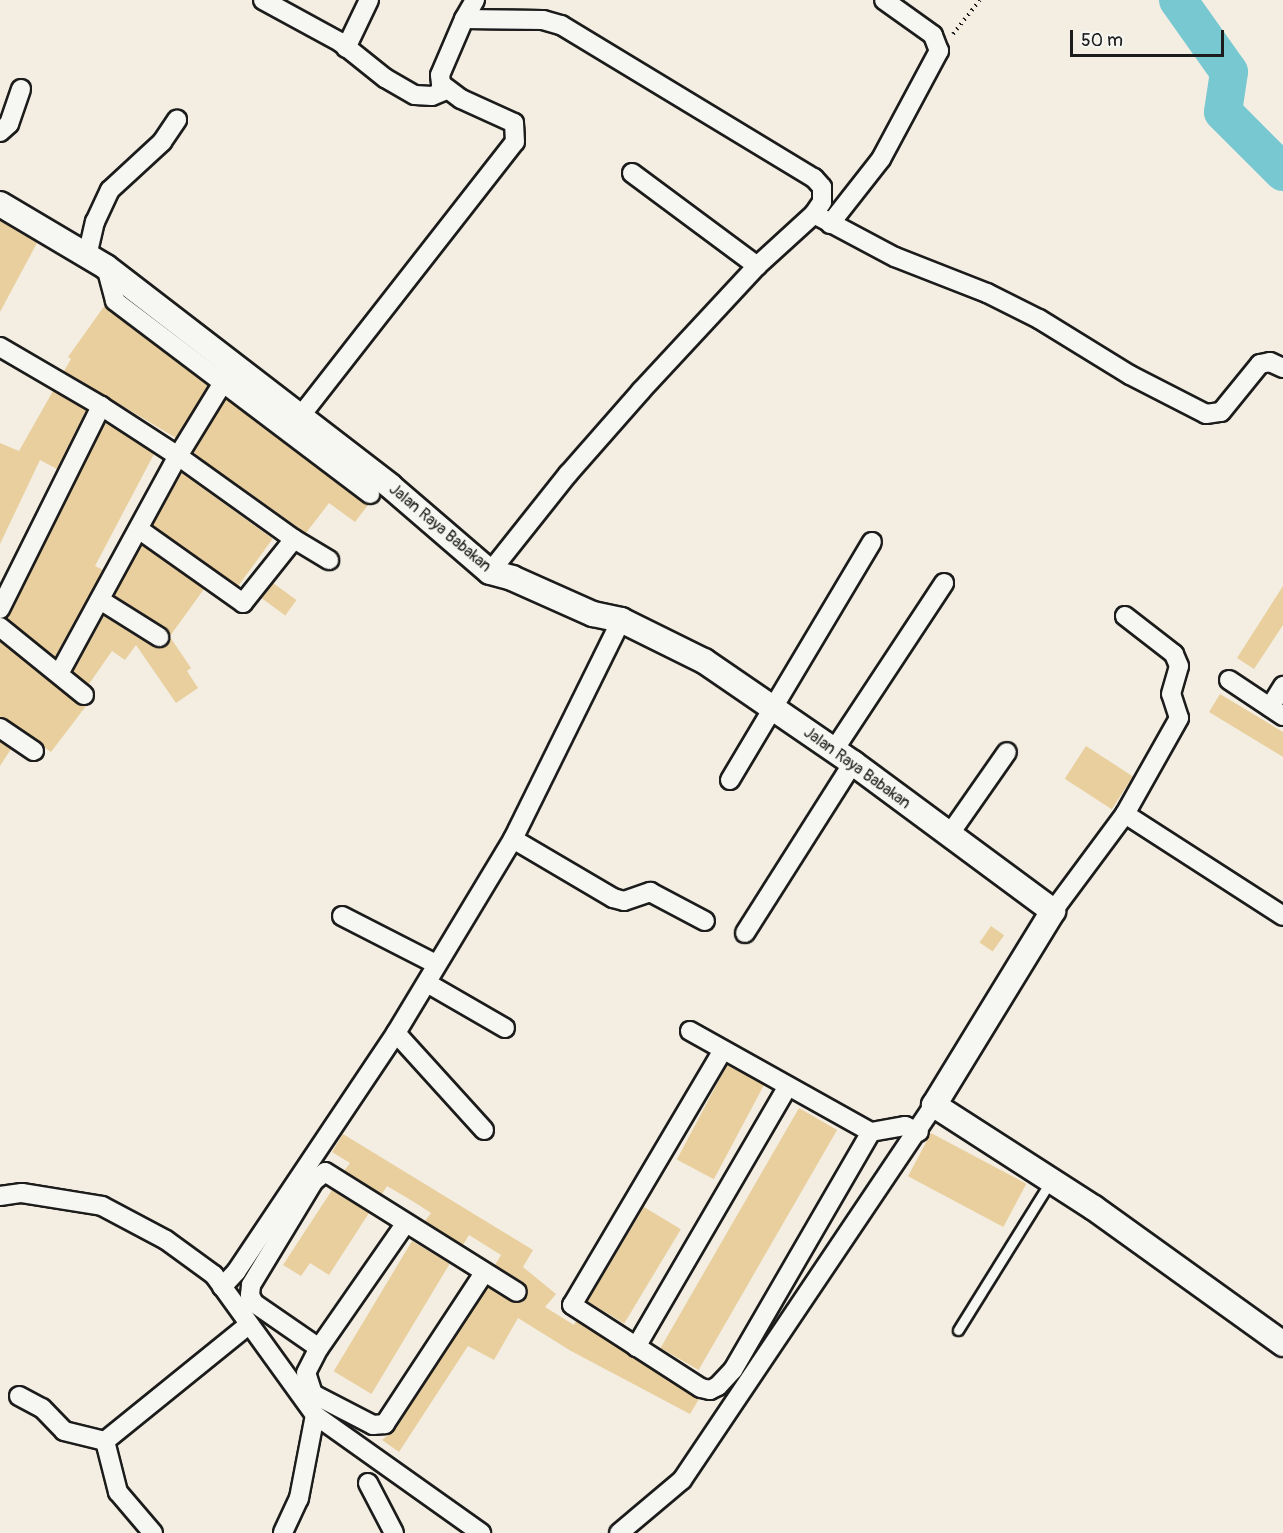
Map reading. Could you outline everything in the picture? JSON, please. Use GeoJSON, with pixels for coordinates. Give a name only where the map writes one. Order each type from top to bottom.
{"type":"FeatureCollection","features":[{"type":"Feature","properties":{"kind":"street"},"geometry":{"type":"LineString","coordinates":[[263,0],[346,48],[415,95],[432,96],[446,90]]}},
{"type":"Feature","properties":{"kind":"street"},"geometry":{"type":"LineString","coordinates":[[346,48],[369,0]]}},
{"type":"Feature","properties":{"kind":"street"},"geometry":{"type":"LineString","coordinates":[[299,418],[515,142],[514,123],[446,90],[440,75],[475,0]]}},
{"type":"Feature","properties":{"kind":"street"},"geometry":{"type":"LineString","coordinates":[[830,224],[881,159],[939,51],[933,35],[884,0]]}},
{"type":"Feature","properties":{"kind":"street"},"geometry":{"type":"LineString","coordinates":[[465,19],[543,20],[561,25],[814,178],[822,188],[822,202],[814,214],[758,266],[568,474],[490,572]]}},
{"type":"Feature","properties":{"kind":"street"},"geometry":{"type":"LineString","coordinates":[[0,132],[9,124],[21,89]]}},
{"type":"Feature","properties":{"kind":"street"},"geometry":{"type":"LineString","coordinates":[[177,120],[147,159],[125,172],[110,190],[95,222],[96,261],[115,301],[224,381],[370,494]]}},
{"type":"Feature","properties":{"kind":"street"},"geometry":{"type":"LineString","coordinates":[[632,173],[758,266]]}},
{"type":"Feature","properties":{"kind":"street","name":"Jalan Raya Babakan"},"geometry":{"type":"LineString","coordinates":[[0,204],[96,261],[390,486],[490,572],[512,578],[583,610],[621,620],[704,661],[844,757],[1053,911]]}},
{"type":"Feature","properties":{"kind":"street"},"geometry":{"type":"LineString","coordinates":[[814,214],[895,257],[987,293],[1039,319],[1130,375],[1206,414],[1221,412],[1260,364],[1270,362],[1283,368]]}},
{"type":"Feature","properties":{"kind":"street"},"geometry":{"type":"LineString","coordinates":[[0,347],[101,406],[178,456],[294,539],[329,560]]}},
{"type":"Feature","properties":{"kind":"street"},"geometry":{"type":"LineString","coordinates":[[60,672],[140,530],[178,456],[224,381]]}},
{"type":"Feature","properties":{"kind":"street"},"geometry":{"type":"LineString","coordinates":[[0,609],[101,406]]}},
{"type":"Feature","properties":{"kind":"street"},"geometry":{"type":"LineString","coordinates":[[140,530],[243,603],[294,539]]}},
{"type":"Feature","properties":{"kind":"street"},"geometry":{"type":"LineString","coordinates":[[730,780],[872,542]]}},
{"type":"Feature","properties":{"kind":"street"},"geometry":{"type":"LineString","coordinates":[[745,933],[944,583]]}},
{"type":"Feature","properties":{"kind":"street"},"geometry":{"type":"LineString","coordinates":[[100,600],[159,637]]}},
{"type":"Feature","properties":{"kind":"street"},"geometry":{"type":"LineString","coordinates":[[619,1533],[682,1480],[919,1131],[1053,911],[1125,814],[1179,718],[1171,694],[1179,666],[1174,654],[1125,615]]}},
{"type":"Feature","properties":{"kind":"street"},"geometry":{"type":"LineString","coordinates":[[227,1294],[236,1272],[396,1033],[513,839],[621,620]]}},
{"type":"Feature","properties":{"kind":"street"},"geometry":{"type":"LineString","coordinates":[[0,627],[60,672],[84,695]]}},
{"type":"Feature","properties":{"kind":"street"},"geometry":{"type":"LineString","coordinates":[[1229,680],[1277,711],[1283,686]]}},
{"type":"Feature","properties":{"kind":"street"},"geometry":{"type":"LineString","coordinates":[[0,728],[34,751]]}},
{"type":"Feature","properties":{"kind":"street"},"geometry":{"type":"LineString","coordinates":[[949,835],[1007,752]]}},
{"type":"Feature","properties":{"kind":"street"},"geometry":{"type":"LineString","coordinates":[[1125,814],[1283,916]]}},
{"type":"Feature","properties":{"kind":"street"},"geometry":{"type":"LineString","coordinates":[[513,839],[612,898],[624,902],[650,892],[705,921]]}},
{"type":"Feature","properties":{"kind":"street"},"geometry":{"type":"LineString","coordinates":[[342,916],[436,964]]}},
{"type":"Feature","properties":{"kind":"street"},"geometry":{"type":"LineString","coordinates":[[427,982],[505,1028]]}},
{"type":"Feature","properties":{"kind":"street"},"geometry":{"type":"LineString","coordinates":[[690,1031],[870,1132],[905,1126],[919,1131]]}},
{"type":"Feature","properties":{"kind":"street"},"geometry":{"type":"LineString","coordinates":[[396,1033],[484,1130]]}},
{"type":"Feature","properties":{"kind":"street"},"geometry":{"type":"LineString","coordinates":[[723,1050],[572,1301],[573,1310],[701,1388],[710,1390],[718,1386],[733,1370],[870,1132]]}},
{"type":"Feature","properties":{"kind":"street"},"geometry":{"type":"LineString","coordinates":[[636,1347],[788,1088]]}},
{"type":"Feature","properties":{"kind":"street"},"geometry":{"type":"LineString","coordinates":[[934,1106],[1051,1180],[1283,1344]]}},
{"type":"Feature","properties":{"kind":"street"},"geometry":{"type":"LineString","coordinates":[[319,1348],[254,1303],[250,1295],[251,1285],[322,1173],[517,1292]]}},
{"type":"Feature","properties":{"kind":"street"},"geometry":{"type":"LineString","coordinates":[[0,1196],[22,1193],[102,1206],[166,1240],[214,1275],[315,1415],[482,1533]]}},
{"type":"Feature","properties":{"kind":"street"},"geometry":{"type":"LineString","coordinates":[[406,1223],[319,1348],[306,1373],[313,1395],[360,1421],[385,1424],[484,1273]]}},
{"type":"Feature","properties":{"kind":"street"},"geometry":{"type":"LineString","coordinates":[[227,1294],[250,1295]]}},
{"type":"Feature","properties":{"kind":"street"},"geometry":{"type":"LineString","coordinates":[[105,1441],[248,1325]]}},
{"type":"Feature","properties":{"kind":"street"},"geometry":{"type":"LineString","coordinates":[[19,1396],[42,1408],[64,1431],[105,1441]]}},
{"type":"Feature","properties":{"kind":"street"},"geometry":{"type":"LineString","coordinates":[[283,1533],[299,1498],[315,1415]]}},
{"type":"Feature","properties":{"kind":"street"},"geometry":{"type":"LineString","coordinates":[[105,1441],[118,1492],[153,1533]]}},
{"type":"Feature","properties":{"kind":"street"},"geometry":{"type":"LineString","coordinates":[[368,1483],[394,1533]]}},
{"type":"Feature","properties":{"kind":"lane"},"geometry":{"type":"LineString","coordinates":[[958,1330],[1051,1180]]}},
{"type":"Feature","properties":{"kind":"path"},"geometry":{"type":"LineString","coordinates":[[939,51],[980,0]]}},
{"type":"Feature","properties":{"kind":"building"},"geometry":{"type":"Polygon","coordinates":[[[0,221],[37,243],[0,312],[0,221]]]}},
{"type":"Feature","properties":{"kind":"building"},"geometry":{"type":"Polygon","coordinates":[[[105,305],[208,386],[176,438],[64,371],[71,359],[68,357],[105,305]]]}},
{"type":"Feature","properties":{"kind":"building"},"geometry":{"type":"Polygon","coordinates":[[[53,391],[86,410],[57,469],[40,460],[0,544],[0,443],[19,451],[53,391]]]}},
{"type":"Feature","properties":{"kind":"building"},"geometry":{"type":"Polygon","coordinates":[[[226,399],[368,505],[355,522],[329,503],[306,533],[196,455],[194,452],[226,399]]]}},
{"type":"Feature","properties":{"kind":"building"},"geometry":{"type":"Polygon","coordinates":[[[105,422],[154,454],[95,566],[103,570],[55,657],[7,618],[105,422]]]}},
{"type":"Feature","properties":{"kind":"building"},"geometry":{"type":"Polygon","coordinates":[[[182,473],[273,539],[237,587],[147,522],[182,473]]]}},
{"type":"Feature","properties":{"kind":"building"},"geometry":{"type":"Polygon","coordinates":[[[142,545],[204,589],[170,636],[165,627],[114,596],[142,545]]]}},
{"type":"Feature","properties":{"kind":"building"},"geometry":{"type":"Polygon","coordinates":[[[273,583],[296,600],[285,615],[262,598],[273,583]]]}},
{"type":"Feature","properties":{"kind":"building"},"geometry":{"type":"Polygon","coordinates":[[[1283,586],[1283,625],[1254,669],[1237,658],[1283,586]]]}},
{"type":"Feature","properties":{"kind":"building"},"geometry":{"type":"Polygon","coordinates":[[[104,616],[154,647],[165,647],[170,637],[191,668],[187,671],[198,688],[176,703],[136,645],[125,660],[112,651],[89,684],[73,672],[104,616]]]}},
{"type":"Feature","properties":{"kind":"building"},"geometry":{"type":"Polygon","coordinates":[[[0,641],[77,704],[86,706],[51,752],[0,717],[0,641]]]}},
{"type":"Feature","properties":{"kind":"building"},"geometry":{"type":"Polygon","coordinates":[[[1220,694],[1283,732],[1283,757],[1209,712],[1220,694]]]}},
{"type":"Feature","properties":{"kind":"building"},"geometry":{"type":"Polygon","coordinates":[[[0,742],[11,749],[0,766],[0,742]]]}},
{"type":"Feature","properties":{"kind":"building"},"geometry":{"type":"Polygon","coordinates":[[[1086,746],[1133,776],[1112,809],[1065,779],[1086,746]]]}},
{"type":"Feature","properties":{"kind":"building"},"geometry":{"type":"Polygon","coordinates":[[[991,926],[1004,935],[993,952],[980,942],[991,926]]]}},
{"type":"Feature","properties":{"kind":"building"},"geometry":{"type":"Polygon","coordinates":[[[727,1065],[764,1085],[714,1179],[677,1159],[727,1065]]]}},
{"type":"Feature","properties":{"kind":"building"},"geometry":{"type":"Polygon","coordinates":[[[799,1108],[837,1130],[699,1370],[660,1348],[799,1108]]]}},
{"type":"Feature","properties":{"kind":"building"},"geometry":{"type":"Polygon","coordinates":[[[931,1133],[1026,1184],[1003,1227],[908,1176],[931,1133]]]}},
{"type":"Feature","properties":{"kind":"building"},"geometry":{"type":"Polygon","coordinates":[[[343,1134],[533,1250],[523,1267],[556,1294],[545,1307],[574,1325],[576,1321],[699,1399],[690,1414],[571,1351],[518,1318],[494,1360],[468,1346],[399,1452],[382,1440],[394,1430],[488,1287],[516,1303],[523,1302],[528,1292],[523,1282],[495,1265],[501,1255],[469,1235],[463,1245],[425,1221],[431,1213],[414,1202],[387,1186],[382,1194],[344,1171],[350,1163],[332,1152],[343,1134]]]}},
{"type":"Feature","properties":{"kind":"building"},"geometry":{"type":"Polygon","coordinates":[[[332,1190],[369,1213],[329,1275],[310,1263],[301,1276],[283,1265],[332,1190]]]}},
{"type":"Feature","properties":{"kind":"building"},"geometry":{"type":"Polygon","coordinates":[[[644,1207],[681,1229],[624,1323],[587,1301],[644,1207]]]}},
{"type":"Feature","properties":{"kind":"building"},"geometry":{"type":"Polygon","coordinates":[[[412,1241],[450,1264],[371,1394],[334,1371],[412,1241]]]}},
{"type":"Feature","properties":{"kind":"waterway"},"geometry":{"type":"LineString","coordinates":[[1178,0],[1229,72],[1223,112],[1283,172]]}}]}
